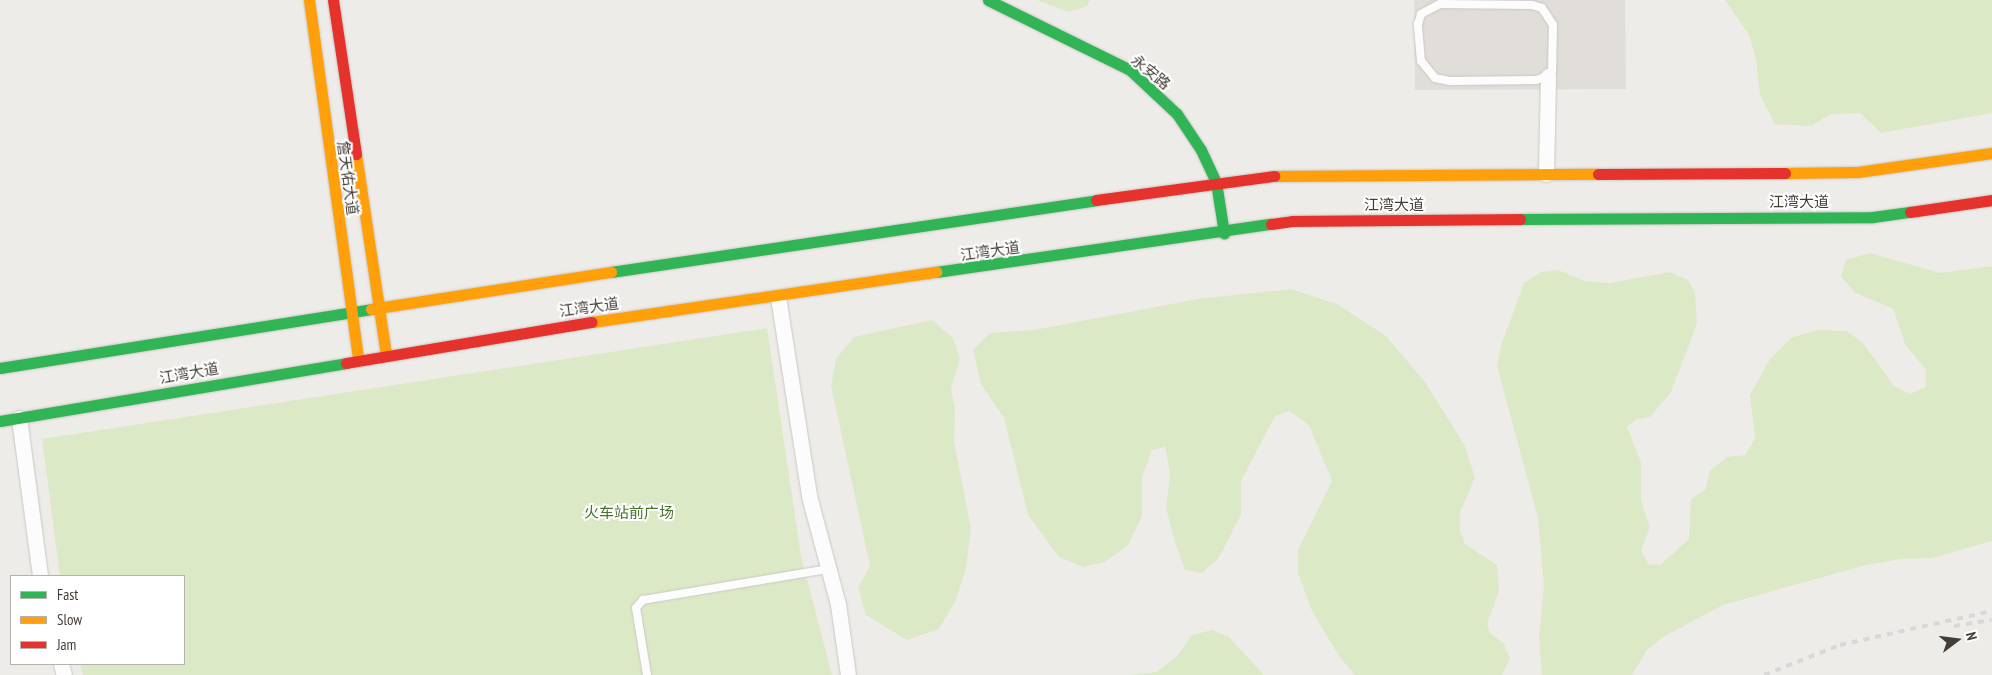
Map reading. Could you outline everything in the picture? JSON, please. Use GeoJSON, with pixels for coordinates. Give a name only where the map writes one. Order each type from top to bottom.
{"type":"FeatureCollection","features":[{"type":"Feature","properties":{"kind":"main road","name":"詹天佑大道"},"geometry":{"type":"LineString","coordinates":[[309,0],[358,359]]}},
{"type":"Feature","properties":{"kind":"main road","name":"詹天佑大道"},"geometry":{"type":"LineString","coordinates":[[333,0],[377,307],[386,354]]}},
{"type":"Feature","properties":{"kind":"main road","name":"永安路"},"geometry":{"type":"LineString","coordinates":[[988,0],[1130,70],[1177,114],[1201,150],[1216,182],[1224,233]]}},
{"type":"Feature","properties":{"kind":"main road","name":"江湾大道"},"geometry":{"type":"LineString","coordinates":[[0,368],[377,307],[1216,182],[1277,176],[1858,172],[1992,153]]}},
{"type":"Feature","properties":{"kind":"main road","name":"江湾大道"},"geometry":{"type":"LineString","coordinates":[[0,421],[386,354],[1224,233],[1292,221],[1873,217],[1992,200]]}},
{"type":"Feature","properties":{"kind":"street"},"geometry":{"type":"LineString","coordinates":[[1546,174],[1548,76]]}},
{"type":"Feature","properties":{"kind":"street"},"geometry":{"type":"LineString","coordinates":[[778,297],[809,496],[838,604],[848,675]]}},
{"type":"Feature","properties":{"kind":"street"},"geometry":{"type":"LineString","coordinates":[[18,418],[40,575]]}},
{"type":"Feature","properties":{"kind":"lane"},"geometry":{"type":"LineString","coordinates":[[1440,4],[1532,5],[1542,8],[1553,25],[1553,62],[1548,76],[1536,80],[1450,81],[1435,78],[1421,61],[1421,14],[1440,4]]}},
{"type":"Feature","properties":{"kind":"lane"},"geometry":{"type":"LineString","coordinates":[[647,675],[636,608],[643,600],[829,569]]}},
{"type":"Feature","properties":{"kind":"shaded area"},"geometry":{"type":"Polygon","coordinates":[[[1414,0],[1625,0],[1626,89],[1415,90],[1414,0]]]}},
{"type":"Feature","properties":{"kind":"green space"},"geometry":{"type":"Polygon","coordinates":[[[1037,0],[1090,0],[1087,6],[1069,12],[1037,0]]]}},
{"type":"Feature","properties":{"kind":"green space"},"geometry":{"type":"Polygon","coordinates":[[[1725,0],[1992,0],[1992,113],[1881,133],[1860,113],[1831,114],[1811,126],[1775,124],[1760,95],[1756,59],[1749,35],[1725,0]]]}},
{"type":"Feature","properties":{"kind":"green space"},"geometry":{"type":"Polygon","coordinates":[[[1870,253],[1940,273],[1992,266],[1992,541],[1932,558],[1901,559],[1866,565],[1723,605],[1663,637],[1647,650],[1632,675],[1542,675],[1539,638],[1544,586],[1538,518],[1497,366],[1501,345],[1524,283],[1541,272],[1558,270],[1585,281],[1610,283],[1670,272],[1688,280],[1695,293],[1697,324],[1671,392],[1650,417],[1637,419],[1627,427],[1641,463],[1641,500],[1650,528],[1641,550],[1648,564],[1660,565],[1689,539],[1691,499],[1705,490],[1710,471],[1727,457],[1745,455],[1755,439],[1750,395],[1770,359],[1791,338],[1817,330],[1847,331],[1863,343],[1894,386],[1910,394],[1926,387],[1926,370],[1905,344],[1893,309],[1854,292],[1841,276],[1846,260],[1870,253]]]}},
{"type":"Feature","properties":{"kind":"green space"},"geometry":{"type":"Polygon","coordinates":[[[1291,289],[1337,304],[1386,336],[1425,382],[1465,446],[1475,478],[1460,513],[1460,531],[1465,544],[1497,565],[1499,591],[1487,624],[1490,633],[1504,644],[1510,658],[1502,675],[1355,675],[1339,656],[1312,611],[1298,573],[1298,550],[1332,481],[1309,425],[1289,411],[1275,416],[1241,481],[1241,515],[1218,559],[1202,573],[1185,570],[1174,539],[1166,508],[1170,474],[1165,447],[1152,450],[1142,477],[1142,516],[1128,545],[1105,562],[1083,567],[1059,557],[1028,515],[1004,418],[981,384],[973,350],[990,333],[1034,330],[1198,299],[1291,289]]]}},
{"type":"Feature","properties":{"kind":"green space"},"geometry":{"type":"Polygon","coordinates":[[[932,320],[953,338],[960,359],[951,387],[955,409],[954,442],[971,528],[966,568],[956,600],[939,629],[907,640],[866,615],[858,588],[870,566],[831,386],[836,359],[854,337],[932,320]]]}},
{"type":"Feature","properties":{"kind":"green space","name":"火车站前广场"},"geometry":{"type":"Polygon","coordinates":[[[767,328],[801,556],[832,675],[83,675],[80,665],[185,665],[185,575],[60,575],[42,439],[767,328]]]}},
{"type":"Feature","properties":{"kind":"green space"},"geometry":{"type":"Polygon","coordinates":[[[1212,630],[1229,637],[1264,675],[1129,675],[1157,672],[1177,656],[1192,635],[1212,630]]]}},
{"type":"Feature","properties":{"kind":"railway"},"geometry":{"type":"LineString","coordinates":[[1764,675],[1840,645],[1992,611]]}},
{"type":"Feature","properties":{"kind":"railway"},"geometry":{"type":"LineString","coordinates":[[1954,626],[1992,620]]}},
{"type":"Feature","properties":{"kind":"traffic: fast"},"geometry":{"type":"LineString","coordinates":[[988,0],[1130,70],[1177,114],[1201,150],[1216,182],[1224,233]]}},
{"type":"Feature","properties":{"kind":"traffic: fast"},"geometry":{"type":"LineString","coordinates":[[611,272],[1096,200]]}},
{"type":"Feature","properties":{"kind":"traffic: fast"},"geometry":{"type":"LineString","coordinates":[[1520,219],[1873,217],[1910,212]]}},
{"type":"Feature","properties":{"kind":"traffic: fast"},"geometry":{"type":"LineString","coordinates":[[936,272],[1271,224]]}},
{"type":"Feature","properties":{"kind":"traffic: fast"},"geometry":{"type":"LineString","coordinates":[[0,368],[371,309]]}},
{"type":"Feature","properties":{"kind":"traffic: fast"},"geometry":{"type":"LineString","coordinates":[[0,421],[346,363]]}},
{"type":"Feature","properties":{"kind":"traffic: slow"},"geometry":{"type":"LineString","coordinates":[[309,0],[358,359]]}},
{"type":"Feature","properties":{"kind":"traffic: slow"},"geometry":{"type":"LineString","coordinates":[[1785,173],[1858,172],[1992,153]]}},
{"type":"Feature","properties":{"kind":"traffic: slow"},"geometry":{"type":"LineString","coordinates":[[356,154],[386,354]]}},
{"type":"Feature","properties":{"kind":"traffic: slow"},"geometry":{"type":"LineString","coordinates":[[1274,176],[1598,174]]}},
{"type":"Feature","properties":{"kind":"traffic: slow"},"geometry":{"type":"LineString","coordinates":[[371,309],[611,272]]}},
{"type":"Feature","properties":{"kind":"traffic: slow"},"geometry":{"type":"LineString","coordinates":[[592,322],[936,272]]}},
{"type":"Feature","properties":{"kind":"traffic: jam"},"geometry":{"type":"LineString","coordinates":[[333,0],[356,154]]}},
{"type":"Feature","properties":{"kind":"traffic: jam"},"geometry":{"type":"LineString","coordinates":[[1598,174],[1785,173]]}},
{"type":"Feature","properties":{"kind":"traffic: jam"},"geometry":{"type":"LineString","coordinates":[[1096,200],[1274,176]]}},
{"type":"Feature","properties":{"kind":"traffic: jam"},"geometry":{"type":"LineString","coordinates":[[1910,212],[1992,200]]}},
{"type":"Feature","properties":{"kind":"traffic: jam"},"geometry":{"type":"LineString","coordinates":[[1271,224],[1292,221],[1520,219]]}},
{"type":"Feature","properties":{"kind":"traffic: jam"},"geometry":{"type":"LineString","coordinates":[[346,363],[592,322]]}}]}
